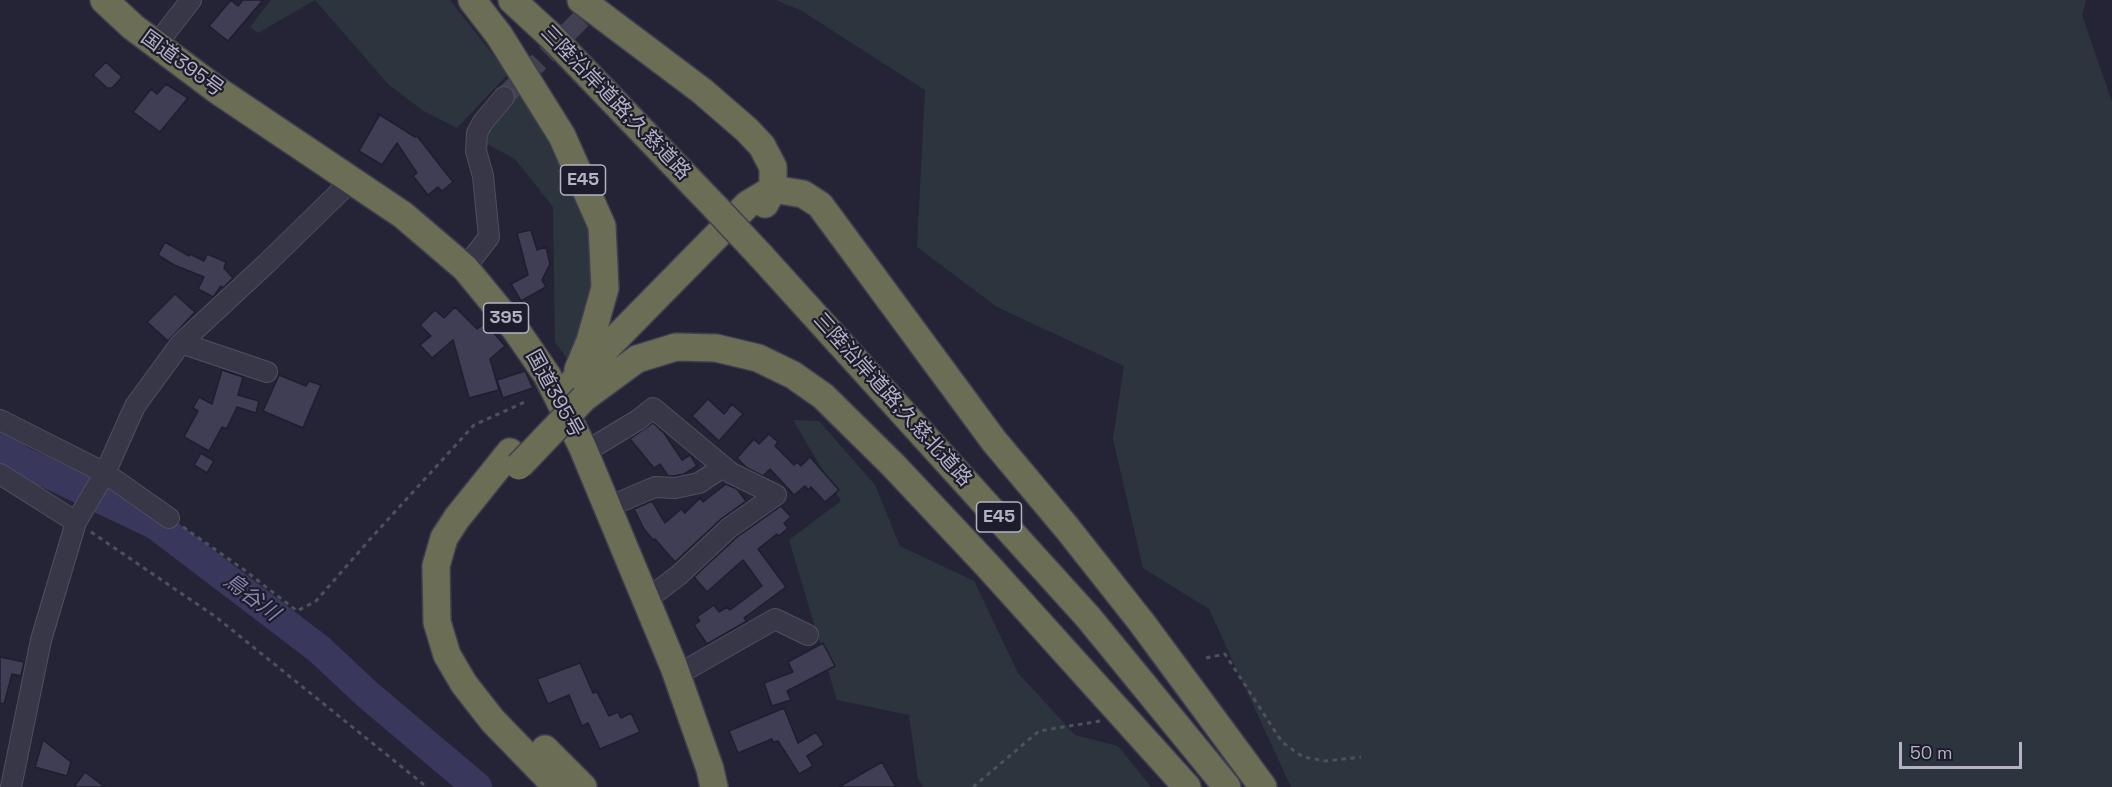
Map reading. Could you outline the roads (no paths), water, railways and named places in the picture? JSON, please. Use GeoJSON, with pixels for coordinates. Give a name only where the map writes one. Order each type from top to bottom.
{"type":"FeatureCollection","features":[{"type":"Feature","properties":{"kind":"highway","name":"国道395号"},"geometry":{"type":"LineString","coordinates":[[104,0],[132,27],[217,90],[403,215],[465,268],[516,330],[547,375],[585,452],[677,675],[710,769],[714,787]]}},
{"type":"Feature","properties":{"kind":"highway","name":"E45"},"geometry":{"type":"LineString","coordinates":[[472,0],[499,35],[562,136],[602,226],[605,288],[579,390],[457,518],[444,538],[436,566],[437,622],[447,655],[464,684],[493,721],[557,787]]}},
{"type":"Feature","properties":{"kind":"highway","name":"三陸沿岸道路;久慈道路"},"geometry":{"type":"LineString","coordinates":[[512,0],[551,36],[716,208]]}},
{"type":"Feature","properties":{"kind":"highway"},"geometry":{"type":"LineString","coordinates":[[581,0],[702,92],[747,130],[762,146],[773,167],[773,189]]}},
{"type":"Feature","properties":{"kind":"highway"},"geometry":{"type":"LineString","coordinates":[[579,390],[748,204],[773,189],[803,194],[820,205],[994,441],[1142,623],[1263,787]]}},
{"type":"Feature","properties":{"kind":"highway","name":"三陸沿岸道路;久慈北道路"},"geometry":{"type":"LineString","coordinates":[[716,208],[1088,617],[1227,787]]}},
{"type":"Feature","properties":{"kind":"highway"},"geometry":{"type":"LineString","coordinates":[[579,390],[637,359],[676,347],[716,348],[758,358],[793,375],[823,396],[893,465],[987,565],[1187,787]]}},
{"type":"Feature","properties":{"kind":"highway","name":"E45"},"geometry":{"type":"LineString","coordinates":[[514,459],[470,525],[452,571],[453,625],[477,681],[583,787]]}},
{"type":"Feature","properties":{"kind":"street"},"geometry":{"type":"LineString","coordinates":[[156,45],[191,0]]}},
{"type":"Feature","properties":{"kind":"street"},"geometry":{"type":"LineString","coordinates":[[465,268],[489,237],[483,176],[476,152],[477,133],[483,122],[504,97]]}},
{"type":"Feature","properties":{"kind":"street"},"geometry":{"type":"LineString","coordinates":[[11,787],[41,640],[79,518],[103,477],[135,406],[181,343],[351,182]]}},
{"type":"Feature","properties":{"kind":"street"},"geometry":{"type":"LineString","coordinates":[[181,343],[267,372]]}},
{"type":"Feature","properties":{"kind":"street"},"geometry":{"type":"LineString","coordinates":[[585,452],[638,420],[653,408],[731,473],[776,495],[729,528],[679,575],[646,600]]}},
{"type":"Feature","properties":{"kind":"street"},"geometry":{"type":"LineString","coordinates":[[0,420],[103,477],[169,518]]}},
{"type":"Feature","properties":{"kind":"street"},"geometry":{"type":"LineString","coordinates":[[608,507],[655,487],[675,488],[699,483],[723,467]]}},
{"type":"Feature","properties":{"kind":"street"},"geometry":{"type":"LineString","coordinates":[[0,474],[79,518]]}},
{"type":"Feature","properties":{"kind":"street"},"geometry":{"type":"LineString","coordinates":[[677,675],[775,619],[808,635]]}},
{"type":"Feature","properties":{"kind":"waterway","name":"鳥谷川"},"geometry":{"type":"LineString","coordinates":[[0,446],[20,460],[156,525],[319,649],[367,694],[477,787]]}},
{"type":"Feature","properties":{"kind":"tunnel"},"geometry":{"type":"LineString","coordinates":[[504,97],[600,0]]}}]}
